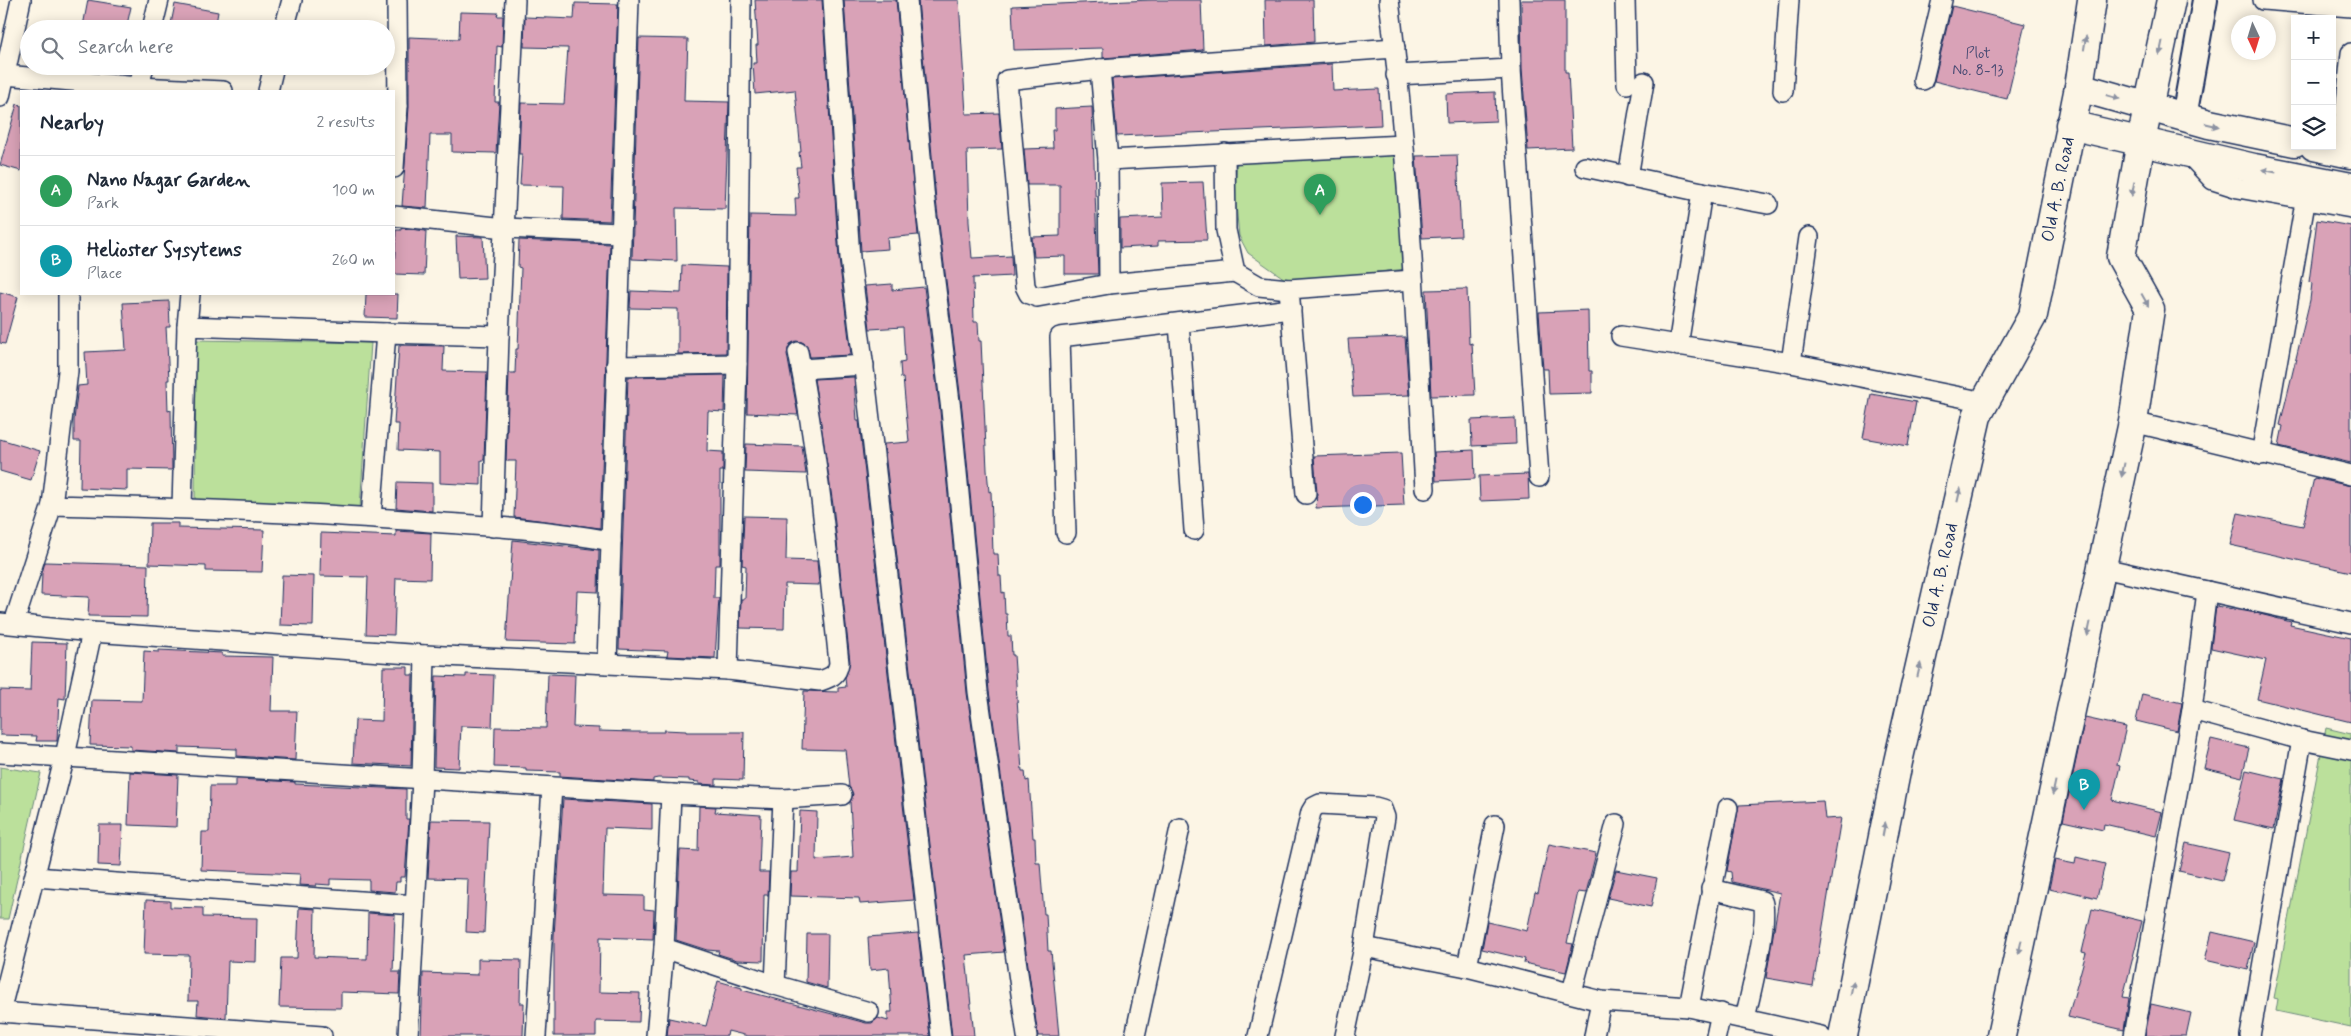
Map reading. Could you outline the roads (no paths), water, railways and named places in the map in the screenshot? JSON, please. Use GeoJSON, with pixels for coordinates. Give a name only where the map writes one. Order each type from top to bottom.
{"type":"FeatureCollection","features":[{"type":"Feature","properties":{"kind":"main road"},"geometry":{"type":"LineString","coordinates":[[2092,0],[2078,87],[2184,117],[2291,141]]}},
{"type":"Feature","properties":{"kind":"main road"},"geometry":{"type":"LineString","coordinates":[[2001,1036],[2133,422],[2150,309],[2121,258],[2141,141],[2171,0]]}},
{"type":"Feature","properties":{"kind":"main road","name":"Old A. B. Road"},"geometry":{"type":"LineString","coordinates":[[1843,1036],[1898,762],[1977,416],[2033,315],[2078,87]]}},
{"type":"Feature","properties":{"kind":"main road"},"geometry":{"type":"LineString","coordinates":[[2070,125],[2188,153],[2307,190],[2351,187]]}},
{"type":"Feature","properties":{"kind":"street"},"geometry":{"type":"LineString","coordinates":[[0,97],[21,0]]}},
{"type":"Feature","properties":{"kind":"street"},"geometry":{"type":"LineString","coordinates":[[154,20],[158,0]]}},
{"type":"Feature","properties":{"kind":"street"},"geometry":{"type":"LineString","coordinates":[[286,20],[292,0]]}},
{"type":"Feature","properties":{"kind":"street"},"geometry":{"type":"LineString","coordinates":[[395,137],[397,0]]}},
{"type":"Feature","properties":{"kind":"street"},"geometry":{"type":"LineString","coordinates":[[493,527],[499,336],[515,0]]}},
{"type":"Feature","properties":{"kind":"street"},"geometry":{"type":"LineString","coordinates":[[607,663],[629,0]]}},
{"type":"Feature","properties":{"kind":"street"},"geometry":{"type":"LineString","coordinates":[[728,670],[737,364],[741,0]]}},
{"type":"Feature","properties":{"kind":"street"},"geometry":{"type":"LineString","coordinates":[[833,0],[850,258],[941,1036]]}},
{"type":"Feature","properties":{"kind":"street"},"geometry":{"type":"LineString","coordinates":[[908,0],[925,201],[951,410],[978,692],[1027,1036]]}},
{"type":"Feature","properties":{"kind":"street"},"geometry":{"type":"LineString","coordinates":[[1389,0],[1395,48],[1413,280],[1425,488]]}},
{"type":"Feature","properties":{"kind":"street"},"geometry":{"type":"LineString","coordinates":[[1509,0],[1511,69],[1540,477]]}},
{"type":"Feature","properties":{"kind":"street"},"geometry":{"type":"LineString","coordinates":[[1625,0],[1636,83],[1628,177]]}},
{"type":"Feature","properties":{"kind":"street"},"geometry":{"type":"LineString","coordinates":[[1783,91],[1789,0]]}},
{"type":"Feature","properties":{"kind":"street"},"geometry":{"type":"LineString","coordinates":[[1923,80],[1942,0]]}},
{"type":"Feature","properties":{"kind":"street"},"geometry":{"type":"LineString","coordinates":[[2184,117],[2205,0]]}},
{"type":"Feature","properties":{"kind":"street"},"geometry":{"type":"LineString","coordinates":[[2263,0],[2351,7]]}},
{"type":"Feature","properties":{"kind":"street"},"geometry":{"type":"LineString","coordinates":[[1395,48],[1100,69],[1008,80],[1025,286],[1029,294],[1037,297],[1109,284],[1235,272],[1259,286],[1289,289],[1413,280]]}},
{"type":"Feature","properties":{"kind":"street"},"geometry":{"type":"LineString","coordinates":[[2346,143],[2351,53]]}},
{"type":"Feature","properties":{"kind":"street"},"geometry":{"type":"LineString","coordinates":[[1100,69],[1108,160],[1109,284]]}},
{"type":"Feature","properties":{"kind":"street"},"geometry":{"type":"LineString","coordinates":[[1396,75],[1511,69]]}},
{"type":"Feature","properties":{"kind":"street"},"geometry":{"type":"LineString","coordinates":[[5,75],[67,86],[139,86],[206,90]]}},
{"type":"Feature","properties":{"kind":"street"},"geometry":{"type":"LineString","coordinates":[[139,86],[142,75]]}},
{"type":"Feature","properties":{"kind":"street"},"geometry":{"type":"LineString","coordinates":[[268,90],[272,75]]}},
{"type":"Feature","properties":{"kind":"street"},"geometry":{"type":"LineString","coordinates":[[1108,160],[1403,145]]}},
{"type":"Feature","properties":{"kind":"street"},"geometry":{"type":"LineString","coordinates":[[1225,153],[1226,230],[1235,272]]}},
{"type":"Feature","properties":{"kind":"street"},"geometry":{"type":"LineString","coordinates":[[1585,167],[1768,204]]}},
{"type":"Feature","properties":{"kind":"street"},"geometry":{"type":"LineString","coordinates":[[2262,455],[2307,190],[2351,208]]}},
{"type":"Feature","properties":{"kind":"street"},"geometry":{"type":"LineString","coordinates":[[1678,346],[1702,192]]}},
{"type":"Feature","properties":{"kind":"street"},"geometry":{"type":"LineString","coordinates":[[395,216],[505,228],[620,233]]}},
{"type":"Feature","properties":{"kind":"street"},"geometry":{"type":"LineString","coordinates":[[1791,364],[1810,237]]}},
{"type":"Feature","properties":{"kind":"street"},"geometry":{"type":"LineString","coordinates":[[1289,289],[1306,494]]}},
{"type":"Feature","properties":{"kind":"street"},"geometry":{"type":"LineString","coordinates":[[68,295],[68,371],[52,505],[7,623],[92,632],[425,655],[728,670],[820,681],[834,676],[839,662],[822,500],[810,412],[799,361],[864,365]]}},
{"type":"Feature","properties":{"kind":"street"},"geometry":{"type":"LineString","coordinates":[[182,508],[187,326],[190,295]]}},
{"type":"Feature","properties":{"kind":"street"},"geometry":{"type":"LineString","coordinates":[[1066,533],[1060,337],[1291,309]]}},
{"type":"Feature","properties":{"kind":"street"},"geometry":{"type":"LineString","coordinates":[[1178,323],[1194,530]]}},
{"type":"Feature","properties":{"kind":"street"},"geometry":{"type":"LineString","coordinates":[[187,326],[499,336]]}},
{"type":"Feature","properties":{"kind":"street"},"geometry":{"type":"LineString","coordinates":[[371,517],[386,333]]}},
{"type":"Feature","properties":{"kind":"street"},"geometry":{"type":"LineString","coordinates":[[1621,336],[1791,364],[1985,402]]}},
{"type":"Feature","properties":{"kind":"street"},"geometry":{"type":"LineString","coordinates":[[616,366],[737,364]]}},
{"type":"Feature","properties":{"kind":"street"},"geometry":{"type":"LineString","coordinates":[[2133,422],[2262,455],[2351,475]]}},
{"type":"Feature","properties":{"kind":"street"},"geometry":{"type":"LineString","coordinates":[[52,505],[182,508],[371,517],[493,527],[611,541]]}},
{"type":"Feature","properties":{"kind":"street"},"geometry":{"type":"LineString","coordinates":[[2103,568],[2351,623]]}},
{"type":"Feature","properties":{"kind":"street"},"geometry":{"type":"LineString","coordinates":[[2134,1036],[2192,710],[2207,591]]}},
{"type":"Feature","properties":{"kind":"street"},"geometry":{"type":"LineString","coordinates":[[92,632],[65,756],[0,1012],[322,1036]]}},
{"type":"Feature","properties":{"kind":"street"},"geometry":{"type":"LineString","coordinates":[[408,1036],[422,780],[425,655]]}},
{"type":"Feature","properties":{"kind":"street"},"geometry":{"type":"LineString","coordinates":[[2192,710],[2302,740],[2351,750]]}},
{"type":"Feature","properties":{"kind":"street"},"geometry":{"type":"LineString","coordinates":[[2250,1036],[2302,740]]}},
{"type":"Feature","properties":{"kind":"street"},"geometry":{"type":"LineString","coordinates":[[0,753],[670,794],[783,799],[842,795]]}},
{"type":"Feature","properties":{"kind":"street"},"geometry":{"type":"LineString","coordinates":[[536,1036],[552,787]]}},
{"type":"Feature","properties":{"kind":"street"},"geometry":{"type":"LineString","coordinates":[[656,1036],[664,948],[670,794]]}},
{"type":"Feature","properties":{"kind":"street"},"geometry":{"type":"LineString","coordinates":[[775,985],[783,799]]}},
{"type":"Feature","properties":{"kind":"street"},"geometry":{"type":"LineString","coordinates":[[1260,1036],[1311,812],[1314,806],[1320,804],[1375,807],[1382,809],[1385,817],[1364,947],[1345,1036]]}},
{"type":"Feature","properties":{"kind":"street"},"geometry":{"type":"LineString","coordinates":[[1690,1007],[1728,808]]}},
{"type":"Feature","properties":{"kind":"street"},"geometry":{"type":"LineString","coordinates":[[1572,992],[1616,824]]}},
{"type":"Feature","properties":{"kind":"street"},"geometry":{"type":"LineString","coordinates":[[1467,967],[1495,825]]}},
{"type":"Feature","properties":{"kind":"street"},"geometry":{"type":"LineString","coordinates":[[1135,1036],[1180,828]]}},
{"type":"Feature","properties":{"kind":"street"},"geometry":{"type":"LineString","coordinates":[[35,877],[415,905]]}},
{"type":"Feature","properties":{"kind":"street"},"geometry":{"type":"LineString","coordinates":[[1711,890],[1762,901],[1765,906],[1746,1018]]}},
{"type":"Feature","properties":{"kind":"street"},"geometry":{"type":"LineString","coordinates":[[1364,947],[1467,967],[1572,992],[1601,1001],[1690,1007],[1821,1036]]}},
{"type":"Feature","properties":{"kind":"street"},"geometry":{"type":"LineString","coordinates":[[664,948],[775,985],[869,1012]]}},
{"type":"Feature","properties":{"kind":"street"},"geometry":{"type":"LineString","coordinates":[[1594,1036],[1601,1001]]}},
{"type":"Feature","properties":{"kind":"street"},"geometry":{"type":"LineString","coordinates":[[1716,1036],[1721,1013]]}},
{"type":"Feature","properties":{"kind":"place","name":"Nano Nagar Garden"},"geometry":{"type":"Point","coordinates":[1320,215]}},
{"type":"Feature","properties":{"kind":"place","name":"Helioster Sysytems"},"geometry":{"type":"Point","coordinates":[2084,810]}}]}
